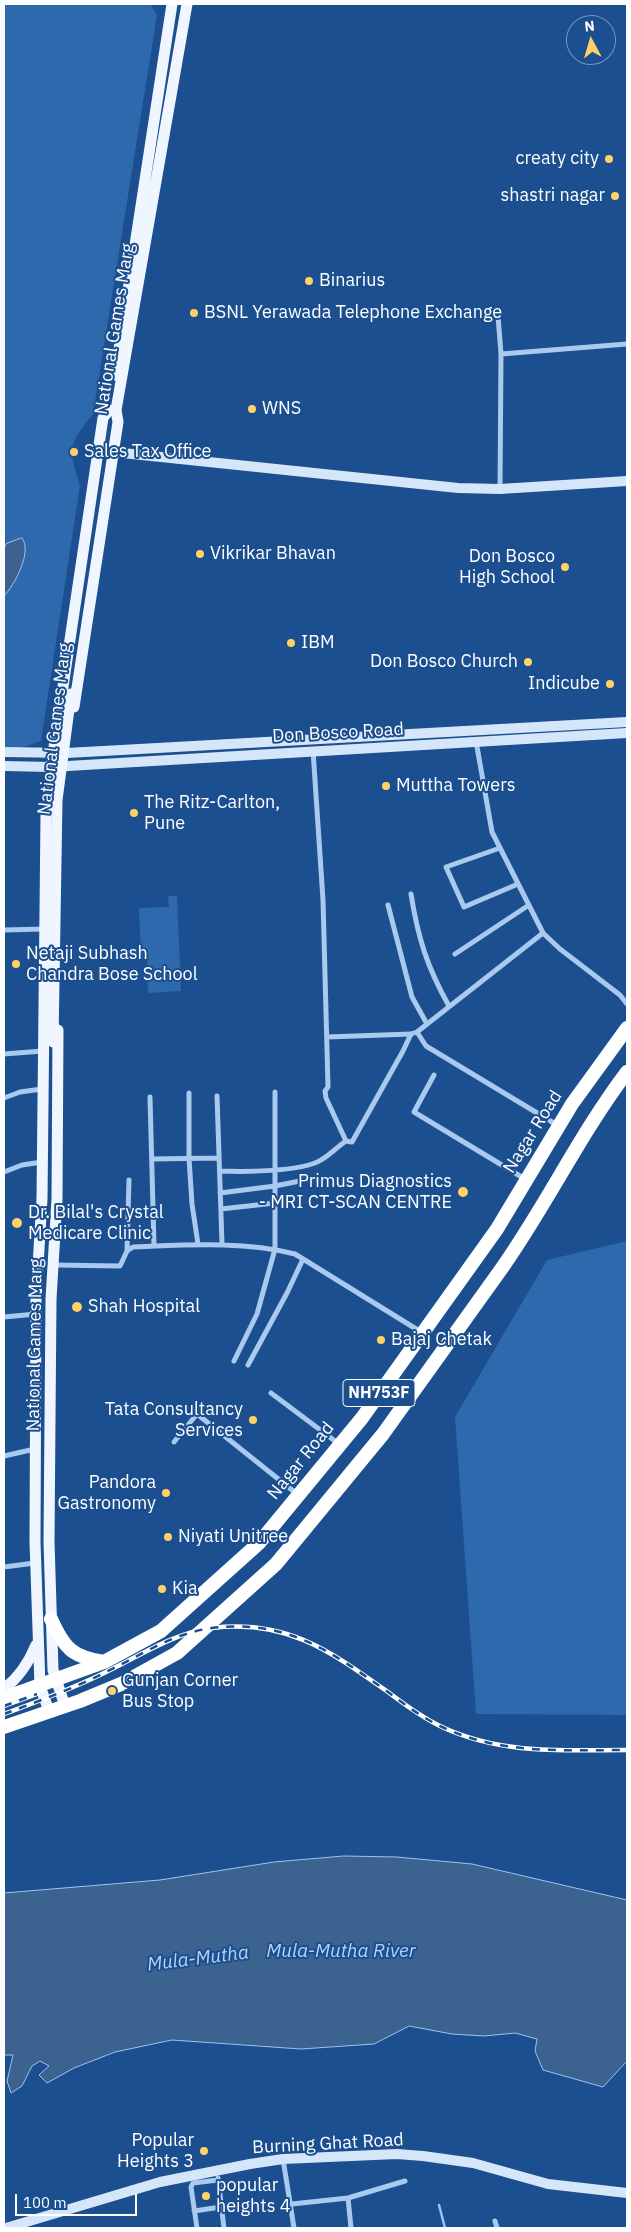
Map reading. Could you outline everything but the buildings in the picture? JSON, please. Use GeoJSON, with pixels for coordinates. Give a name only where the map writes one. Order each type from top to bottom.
{"type":"FeatureCollection","features":[{"type":"Feature","properties":{"kind":"highway","name":"Nagar Road"},"geometry":{"type":"LineString","coordinates":[[4,1698],[56,1681],[104,1662],[161,1631],[259,1543],[362,1418],[497,1228],[558,1126],[627,1028]]}},
{"type":"Feature","properties":{"kind":"highway","name":"NH753F"},"geometry":{"type":"LineString","coordinates":[[4,1727],[121,1684],[177,1653],[278,1562],[383,1434],[491,1284],[519,1243],[595,1118],[627,1072]]}},
{"type":"Feature","properties":{"kind":"highway"},"geometry":{"type":"LineString","coordinates":[[51,1619],[60,1638],[71,1651],[88,1659],[104,1662]]}},
{"type":"Feature","properties":{"kind":"main road","name":"National Games Marg"},"geometry":{"type":"LineString","coordinates":[[65,1706],[53,1670],[49,1542],[50,1342],[57,1199],[62,805],[67,753],[118,422],[113,410],[172,4]]}},
{"type":"Feature","properties":{"kind":"main road","name":"National Games Marg"},"geometry":{"type":"LineString","coordinates":[[49,1711],[40,1686],[37,1640],[35,1449],[36,1314],[42,1162],[44,929],[47,805],[50,767],[103,418],[113,410],[186,4]]}},
{"type":"Feature","properties":{"kind":"main road"},"geometry":{"type":"LineString","coordinates":[[38,1264],[45,1251],[57,800],[69,693],[113,410]]}},
{"type":"Feature","properties":{"kind":"main road"},"geometry":{"type":"LineString","coordinates":[[113,452],[458,488],[500,488],[627,480]]}},
{"type":"Feature","properties":{"kind":"main road","name":"Don Bosco Road"},"geometry":{"type":"LineString","coordinates":[[4,752],[67,753],[627,722]]}},
{"type":"Feature","properties":{"kind":"main road","name":"Don Bosco Road"},"geometry":{"type":"LineString","coordinates":[[4,766],[50,767],[312,750],[627,733]]}},
{"type":"Feature","properties":{"kind":"main road"},"geometry":{"type":"LineString","coordinates":[[47,805],[62,805]]}},
{"type":"Feature","properties":{"kind":"main road"},"geometry":{"type":"LineString","coordinates":[[51,1041],[49,1251],[54,1265]]}},
{"type":"Feature","properties":{"kind":"main road"},"geometry":{"type":"LineString","coordinates":[[4,1690],[27,1663],[37,1640]]}},
{"type":"Feature","properties":{"kind":"main road","name":"Burning Ghat Road"},"geometry":{"type":"LineString","coordinates":[[6,2228],[160,2182],[217,2175],[283,2159],[398,2154],[423,2156],[473,2163],[548,2184],[627,2193]]}},
{"type":"Feature","properties":{"kind":"street"},"geometry":{"type":"LineString","coordinates":[[498,316],[501,354],[500,488]]}},
{"type":"Feature","properties":{"kind":"street"},"geometry":{"type":"LineString","coordinates":[[501,354],[627,344]]}},
{"type":"Feature","properties":{"kind":"street"},"geometry":{"type":"LineString","coordinates":[[476,741],[490,824],[500,848],[543,932],[560,948],[620,995],[627,1004]]}},
{"type":"Feature","properties":{"kind":"street"},"geometry":{"type":"LineString","coordinates":[[312,750],[323,900],[328,1087],[325,1092],[346,1141]]}},
{"type":"Feature","properties":{"kind":"street"},"geometry":{"type":"LineString","coordinates":[[500,848],[446,867],[464,907],[518,884]]}},
{"type":"Feature","properties":{"kind":"street"},"geometry":{"type":"LineString","coordinates":[[411,894],[421,946],[432,976],[449,1006]]}},
{"type":"Feature","properties":{"kind":"street"},"geometry":{"type":"LineString","coordinates":[[388,905],[412,997],[427,1024]]}},
{"type":"Feature","properties":{"kind":"street"},"geometry":{"type":"LineString","coordinates":[[455,954],[529,905]]}},
{"type":"Feature","properties":{"kind":"street"},"geometry":{"type":"LineString","coordinates":[[4,930],[44,929]]}},
{"type":"Feature","properties":{"kind":"street"},"geometry":{"type":"LineString","coordinates":[[327,1037],[411,1034],[417,1032],[543,932]]}},
{"type":"Feature","properties":{"kind":"street"},"geometry":{"type":"LineString","coordinates":[[417,1032],[426,1046],[558,1126]]}},
{"type":"Feature","properties":{"kind":"street"},"geometry":{"type":"LineString","coordinates":[[220,1171],[250,1172],[312,1164],[321,1160],[346,1141],[352,1142],[411,1034]]}},
{"type":"Feature","properties":{"kind":"street"},"geometry":{"type":"LineString","coordinates":[[4,1054],[43,1051]]}},
{"type":"Feature","properties":{"kind":"street"},"geometry":{"type":"LineString","coordinates":[[434,1075],[414,1112],[525,1180]]}},
{"type":"Feature","properties":{"kind":"street"},"geometry":{"type":"LineString","coordinates":[[4,1098],[20,1092],[43,1089]]}},
{"type":"Feature","properties":{"kind":"street"},"geometry":{"type":"LineString","coordinates":[[234,1361],[257,1314],[275,1249],[275,1092]]}},
{"type":"Feature","properties":{"kind":"street"},"geometry":{"type":"LineString","coordinates":[[189,1093],[189,1158],[192,1204],[198,1244]]}},
{"type":"Feature","properties":{"kind":"street"},"geometry":{"type":"LineString","coordinates":[[217,1096],[222,1244]]}},
{"type":"Feature","properties":{"kind":"street"},"geometry":{"type":"LineString","coordinates":[[150,1097],[154,1246]]}},
{"type":"Feature","properties":{"kind":"street"},"geometry":{"type":"LineString","coordinates":[[152,1159],[219,1158]]}},
{"type":"Feature","properties":{"kind":"street"},"geometry":{"type":"LineString","coordinates":[[4,1172],[22,1165],[42,1162]]}},
{"type":"Feature","properties":{"kind":"street"},"geometry":{"type":"LineString","coordinates":[[220,1193],[275,1186],[315,1178]]}},
{"type":"Feature","properties":{"kind":"street"},"geometry":{"type":"LineString","coordinates":[[54,1265],[120,1266],[127,1251],[129,1180]]}},
{"type":"Feature","properties":{"kind":"street"},"geometry":{"type":"LineString","coordinates":[[221,1209],[275,1203]]}},
{"type":"Feature","properties":{"kind":"street"},"geometry":{"type":"LineString","coordinates":[[127,1251],[133,1247],[222,1244],[275,1249],[295,1254],[422,1333]]}},
{"type":"Feature","properties":{"kind":"street"},"geometry":{"type":"LineString","coordinates":[[248,1365],[303,1259]]}},
{"type":"Feature","properties":{"kind":"street"},"geometry":{"type":"LineString","coordinates":[[4,1317],[36,1314]]}},
{"type":"Feature","properties":{"kind":"street"},"geometry":{"type":"LineString","coordinates":[[271,1393],[339,1444]]}},
{"type":"Feature","properties":{"kind":"street"},"geometry":{"type":"LineString","coordinates":[[174,1442],[196,1414],[298,1494]]}},
{"type":"Feature","properties":{"kind":"street"},"geometry":{"type":"LineString","coordinates":[[4,1456],[35,1449]]}},
{"type":"Feature","properties":{"kind":"street"},"geometry":{"type":"LineString","coordinates":[[4,1567],[35,1563]]}},
{"type":"Feature","properties":{"kind":"street"},"geometry":{"type":"LineString","coordinates":[[283,2159],[292,2204],[294,2228]]}},
{"type":"Feature","properties":{"kind":"street"},"geometry":{"type":"LineString","coordinates":[[197,2228],[191,2187],[193,2183],[217,2175],[224,2228]]}},
{"type":"Feature","properties":{"kind":"street"},"geometry":{"type":"LineString","coordinates":[[292,2204],[348,2198],[405,2181]]}},
{"type":"Feature","properties":{"kind":"street"},"geometry":{"type":"LineString","coordinates":[[348,2198],[351,2228]]}},
{"type":"Feature","properties":{"kind":"street"},"geometry":{"type":"LineString","coordinates":[[194,2210],[222,2207]]}},
{"type":"Feature","properties":{"kind":"street"},"geometry":{"type":"LineString","coordinates":[[495,2221],[497,2228]]}},
{"type":"Feature","properties":{"kind":"shaded area"},"geometry":{"type":"Polygon","coordinates":[[[4,4],[150,4],[157,15],[93,414],[79,433],[73,447],[73,463],[80,485],[41,741],[21,748],[4,748],[4,4]]]}},
{"type":"Feature","properties":{"kind":"shaded area"},"geometry":{"type":"Polygon","coordinates":[[[168,896],[177,896],[181,991],[148,993],[147,959],[141,959],[139,908],[169,907],[168,896]]]}},
{"type":"Feature","properties":{"kind":"shaded area"},"geometry":{"type":"Polygon","coordinates":[[[627,1241],[627,1715],[476,1714],[455,1417],[547,1260],[627,1241]]]}},
{"type":"Feature","properties":{"kind":"water"},"geometry":{"type":"Polygon","coordinates":[[[22,538],[25,544],[24,559],[13,585],[4,596],[4,548],[6,544],[22,538]]]}},
{"type":"Feature","properties":{"kind":"water","name":"Mula-Mutha River"},"geometry":{"type":"Polygon","coordinates":[[[344,1856],[397,1857],[472,1864],[627,1900],[627,2061],[603,2087],[543,2070],[535,2051],[537,2039],[515,2033],[484,2036],[452,2034],[409,2026],[374,2044],[301,2049],[172,2040],[115,2052],[74,2068],[47,2083],[39,2075],[49,2066],[40,2061],[32,2066],[22,2086],[11,2093],[7,2081],[13,2055],[4,2055],[4,1893],[160,1880],[274,1862],[344,1856]]]}},
{"type":"Feature","properties":{"kind":"waterway"},"geometry":{"type":"LineString","coordinates":[[439,2205],[445,2228]]}},
{"type":"Feature","properties":{"kind":"railway"},"geometry":{"type":"LineString","coordinates":[[4,1714],[83,1683],[185,1634],[212,1628],[239,1626],[263,1628],[285,1633],[327,1651],[428,1720],[465,1736],[510,1747],[533,1749],[627,1750]]}},
{"type":"Feature","properties":{"kind":"railway"},"geometry":{"type":"LineString","coordinates":[[4,1706],[37,1694]]}},
{"type":"Feature","properties":{"kind":"place","name":"creaty city"},"geometry":{"type":"Point","coordinates":[609,159]}},
{"type":"Feature","properties":{"kind":"place","name":"shastri nagar"},"geometry":{"type":"Point","coordinates":[615,196]}},
{"type":"Feature","properties":{"kind":"place","name":"Binarius"},"geometry":{"type":"Point","coordinates":[309,281]}},
{"type":"Feature","properties":{"kind":"place","name":"BSNL Yerawada Telephone Exchange"},"geometry":{"type":"Point","coordinates":[194,313]}},
{"type":"Feature","properties":{"kind":"place","name":"WNS"},"geometry":{"type":"Point","coordinates":[252,409]}},
{"type":"Feature","properties":{"kind":"place","name":"Sales Tax Office"},"geometry":{"type":"Point","coordinates":[74,452]}},
{"type":"Feature","properties":{"kind":"place","name":"Vikrikar Bhavan"},"geometry":{"type":"Point","coordinates":[200,554]}},
{"type":"Feature","properties":{"kind":"place","name":"Don Bosco High School"},"geometry":{"type":"Point","coordinates":[565,567]}},
{"type":"Feature","properties":{"kind":"place","name":"IBM"},"geometry":{"type":"Point","coordinates":[291,643]}},
{"type":"Feature","properties":{"kind":"place","name":"Don Bosco Church"},"geometry":{"type":"Point","coordinates":[528,662]}},
{"type":"Feature","properties":{"kind":"place","name":"Indicube"},"geometry":{"type":"Point","coordinates":[610,684]}},
{"type":"Feature","properties":{"kind":"place","name":"Muttha Towers"},"geometry":{"type":"Point","coordinates":[386,786]}},
{"type":"Feature","properties":{"kind":"place","name":"The Ritz-Carlton, Pune"},"geometry":{"type":"Point","coordinates":[134,813]}},
{"type":"Feature","properties":{"kind":"place","name":"Netaji Subhash Chandra Bose School"},"geometry":{"type":"Point","coordinates":[16,964]}},
{"type":"Feature","properties":{"kind":"place","name":"Primus Diagnostics - MRI CT-SCAN CENTRE"},"geometry":{"type":"Point","coordinates":[463,1192]}},
{"type":"Feature","properties":{"kind":"place","name":"Dr. Bilal's Crystal Medicare Clinic"},"geometry":{"type":"Point","coordinates":[17,1223]}},
{"type":"Feature","properties":{"kind":"place","name":"Shah Hospital"},"geometry":{"type":"Point","coordinates":[77,1307]}},
{"type":"Feature","properties":{"kind":"place","name":"Bajaj Chetak"},"geometry":{"type":"Point","coordinates":[381,1340]}},
{"type":"Feature","properties":{"kind":"place","name":"Tata Consultancy Services"},"geometry":{"type":"Point","coordinates":[253,1420]}},
{"type":"Feature","properties":{"kind":"place","name":"Pandora Gastronomy"},"geometry":{"type":"Point","coordinates":[166,1493]}},
{"type":"Feature","properties":{"kind":"place","name":"Niyati Unitree"},"geometry":{"type":"Point","coordinates":[168,1537]}},
{"type":"Feature","properties":{"kind":"place","name":"Kia"},"geometry":{"type":"Point","coordinates":[162,1589]}},
{"type":"Feature","properties":{"kind":"place","name":"Gunjan Corner Bus Stop"},"geometry":{"type":"Point","coordinates":[112,1691]}},
{"type":"Feature","properties":{"kind":"place","name":"Popular Heights 3"},"geometry":{"type":"Point","coordinates":[204,2151]}},
{"type":"Feature","properties":{"kind":"place","name":"popular heights 4"},"geometry":{"type":"Point","coordinates":[206,2196]}},
{"type":"Feature","properties":{"kind":"water label","name":"Mula-Mutha"},"geometry":{"type":"Point","coordinates":[198,1959]}}]}
